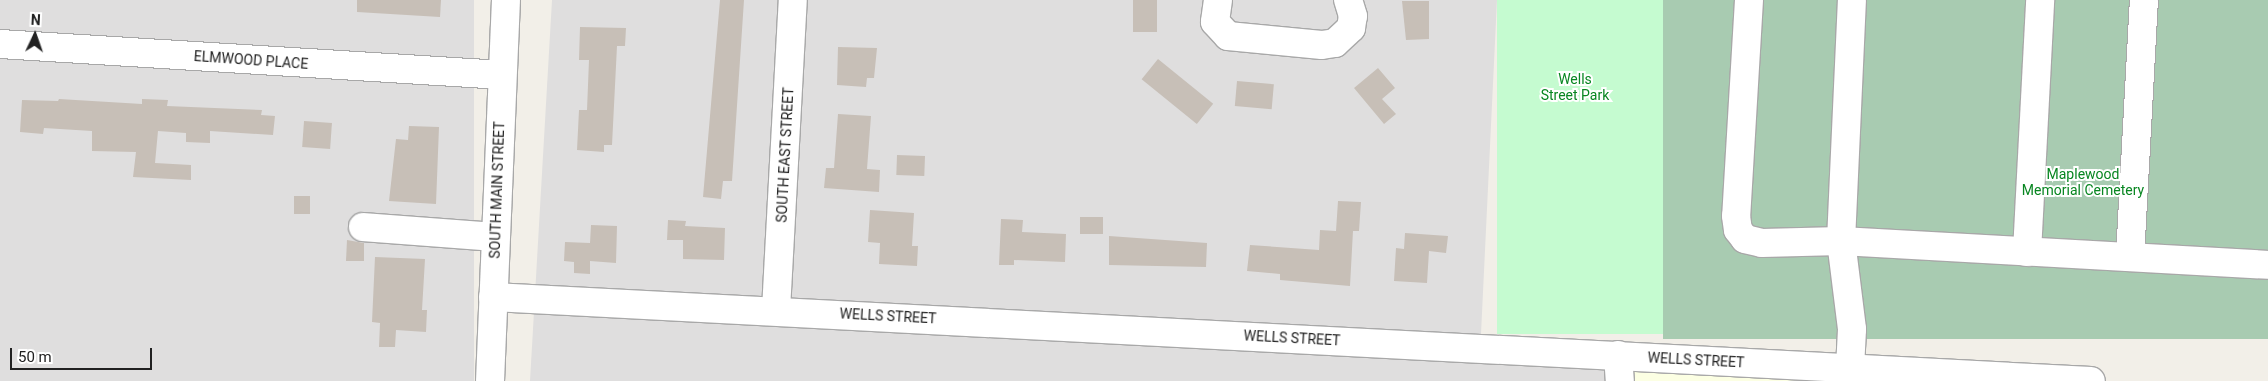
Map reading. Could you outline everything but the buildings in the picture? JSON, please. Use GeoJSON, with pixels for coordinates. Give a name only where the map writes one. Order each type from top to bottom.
{"type":"FeatureCollection","features":[{"type":"Feature","properties":{"kind":"street","name":"SOUTH MAIN STREET"},"geometry":{"type":"LineString","coordinates":[[490,381],[506,0]]}},
{"type":"Feature","properties":{"kind":"street","name":"SOUTH EAST STREET"},"geometry":{"type":"LineString","coordinates":[[776,310],[793,0]]}},
{"type":"Feature","properties":{"kind":"street"},"geometry":{"type":"LineString","coordinates":[[1218,0],[1215,22],[1228,36],[1322,45],[1334,43],[1351,28],[1353,16],[1348,0]]}},
{"type":"Feature","properties":{"kind":"street"},"geometry":{"type":"LineString","coordinates":[[1749,0],[1738,230],[1745,239],[1762,243],[1841,242],[2268,264]]}},
{"type":"Feature","properties":{"kind":"street"},"geometry":{"type":"LineString","coordinates":[[1850,368],[1852,329],[1841,242],[1852,0]]}},
{"type":"Feature","properties":{"kind":"street"},"geometry":{"type":"LineString","coordinates":[[2027,252],[2040,0]]}},
{"type":"Feature","properties":{"kind":"street"},"geometry":{"type":"LineString","coordinates":[[2130,257],[2144,0]]}},
{"type":"Feature","properties":{"kind":"street","name":"ELMWOOD PLACE"},"geometry":{"type":"LineString","coordinates":[[0,44],[502,75]]}},
{"type":"Feature","properties":{"kind":"street"},"geometry":{"type":"LineString","coordinates":[[363,227],[495,237]]}},
{"type":"Feature","properties":{"kind":"street","name":"WELLS STREET"},"geometry":{"type":"LineString","coordinates":[[493,297],[776,310],[1619,368],[1730,371],[1850,368],[2091,381]]}},
{"type":"Feature","properties":{"kind":"shaded area"},"geometry":{"type":"Polygon","coordinates":[[[0,0],[474,0],[474,381],[0,381],[0,0]]]}},
{"type":"Feature","properties":{"kind":"shaded area"},"geometry":{"type":"Polygon","coordinates":[[[552,0],[1497,0],[1481,334],[1476,363],[1633,367],[1633,381],[530,381],[552,0]]]}},
{"type":"Feature","properties":{"kind":"shaded area"},"geometry":{"type":"Polygon","coordinates":[[[1633,367],[1875,381],[1633,381],[1633,367]]]}},
{"type":"Feature","properties":{"kind":"green space","name":"Wells Street Park"},"geometry":{"type":"Polygon","coordinates":[[[1497,0],[1663,0],[1663,334],[1497,334],[1497,0]]]}},
{"type":"Feature","properties":{"kind":"green space","name":"Maplewood Memorial Cemetery"},"geometry":{"type":"Polygon","coordinates":[[[1663,0],[2268,0],[2268,339],[1663,339],[1663,0]]]}}]}
